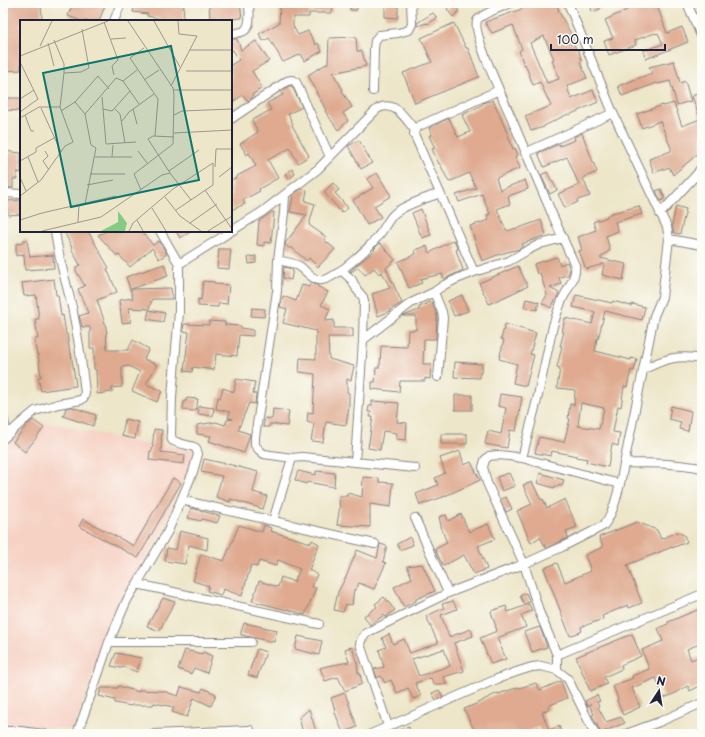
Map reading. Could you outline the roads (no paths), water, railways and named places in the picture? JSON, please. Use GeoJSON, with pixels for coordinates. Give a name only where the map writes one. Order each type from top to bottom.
{"type":"FeatureCollection","features":[{"type":"Feature","properties":{"kind":"street"},"geometry":{"type":"LineString","coordinates":[[114,20],[120,3]]}},
{"type":"Feature","properties":{"kind":"street"},"geometry":{"type":"LineString","coordinates":[[232,34],[243,31],[247,28],[249,22],[249,3]]}},
{"type":"Feature","properties":{"kind":"street"},"geometry":{"type":"LineString","coordinates":[[373,91],[375,41],[379,35],[409,30],[412,24],[411,3]]}},
{"type":"Feature","properties":{"kind":"street"},"geometry":{"type":"LineString","coordinates":[[511,3],[479,18],[476,22],[476,28],[479,39],[525,153],[576,268],[556,314],[537,400],[522,458]]}},
{"type":"Feature","properties":{"kind":"street"},"geometry":{"type":"LineString","coordinates":[[388,726],[360,644],[360,640],[366,633],[448,593],[524,564],[603,526],[613,510],[620,484],[654,316],[662,297],[670,238],[667,228],[613,113],[568,3]]}},
{"type":"Feature","properties":{"kind":"street"},"geometry":{"type":"LineString","coordinates":[[687,3],[702,38]]}},
{"type":"Feature","properties":{"kind":"street"},"geometry":{"type":"LineString","coordinates":[[232,118],[287,81],[292,80],[296,82],[330,157]]}},
{"type":"Feature","properties":{"kind":"street"},"geometry":{"type":"LineString","coordinates":[[415,130],[419,126],[499,90]]}},
{"type":"Feature","properties":{"kind":"street"},"geometry":{"type":"LineString","coordinates":[[232,231],[262,212],[318,169],[379,108],[387,106],[394,107],[399,110],[415,130],[414,134],[474,272]]}},
{"type":"Feature","properties":{"kind":"street"},"geometry":{"type":"LineString","coordinates":[[525,153],[613,113]]}},
{"type":"Feature","properties":{"kind":"street"},"geometry":{"type":"LineString","coordinates":[[660,214],[697,174],[702,166]]}},
{"type":"Feature","properties":{"kind":"street"},"geometry":{"type":"LineString","coordinates":[[278,260],[298,266],[309,276],[322,280],[341,270],[365,251],[380,234],[394,213],[402,208],[440,192]]}},
{"type":"Feature","properties":{"kind":"street"},"geometry":{"type":"LineString","coordinates":[[3,193],[20,194]]}},
{"type":"Feature","properties":{"kind":"street"},"geometry":{"type":"LineString","coordinates":[[285,195],[273,320],[255,436],[255,445],[264,454],[292,458],[302,457],[415,468]]}},
{"type":"Feature","properties":{"kind":"street"},"geometry":{"type":"LineString","coordinates":[[5,437],[35,411],[58,404],[80,400],[84,397],[85,393],[81,356],[55,232]]}},
{"type":"Feature","properties":{"kind":"street"},"geometry":{"type":"LineString","coordinates":[[77,734],[109,642],[127,600],[168,531],[193,472],[198,454],[196,448],[192,445],[176,442],[172,440],[171,435],[172,397],[179,312],[179,264],[161,232]]}},
{"type":"Feature","properties":{"kind":"street"},"geometry":{"type":"LineString","coordinates":[[179,264],[230,232]]}},
{"type":"Feature","properties":{"kind":"street"},"geometry":{"type":"LineString","coordinates":[[363,340],[411,302],[474,272],[509,261],[540,244],[563,238]]}},
{"type":"Feature","properties":{"kind":"street"},"geometry":{"type":"LineString","coordinates":[[670,238],[702,245]]}},
{"type":"Feature","properties":{"kind":"street"},"geometry":{"type":"LineString","coordinates":[[341,270],[352,280],[364,301],[355,462]]}},
{"type":"Feature","properties":{"kind":"street"},"geometry":{"type":"LineString","coordinates":[[434,292],[443,318],[438,377]]}},
{"type":"Feature","properties":{"kind":"street"},"geometry":{"type":"LineString","coordinates":[[643,370],[657,362],[681,357],[702,358]]}},
{"type":"Feature","properties":{"kind":"street"},"geometry":{"type":"LineString","coordinates":[[3,416],[5,437]]}},
{"type":"Feature","properties":{"kind":"street"},"geometry":{"type":"LineString","coordinates":[[557,670],[557,656],[540,614],[524,564],[487,484],[483,467],[485,460],[489,456],[498,455],[522,458],[620,484]]}},
{"type":"Feature","properties":{"kind":"street"},"geometry":{"type":"LineString","coordinates":[[273,521],[292,458]]}},
{"type":"Feature","properties":{"kind":"street"},"geometry":{"type":"LineString","coordinates":[[624,463],[653,463],[702,468]]}},
{"type":"Feature","properties":{"kind":"street"},"geometry":{"type":"LineString","coordinates":[[181,500],[375,544]]}},
{"type":"Feature","properties":{"kind":"street"},"geometry":{"type":"LineString","coordinates":[[415,518],[448,593]]}},
{"type":"Feature","properties":{"kind":"street"},"geometry":{"type":"LineString","coordinates":[[137,584],[319,624]]}},
{"type":"Feature","properties":{"kind":"street"},"geometry":{"type":"LineString","coordinates":[[557,656],[702,594]]}},
{"type":"Feature","properties":{"kind":"street"},"geometry":{"type":"LineString","coordinates":[[109,642],[251,642]]}},
{"type":"Feature","properties":{"kind":"street"},"geometry":{"type":"LineString","coordinates":[[371,734],[516,672],[541,666],[557,670],[568,679],[595,734]]}},
{"type":"Feature","properties":{"kind":"street"},"geometry":{"type":"LineString","coordinates":[[626,734],[659,722],[702,703]]}},
{"type":"Feature","properties":{"kind":"street"},"geometry":{"type":"LineString","coordinates":[[154,734],[250,730]]}},
{"type":"Feature","properties":{"kind":"street"},"geometry":{"type":"LineString","coordinates":[[3,731],[20,731],[44,734]]}}]}
